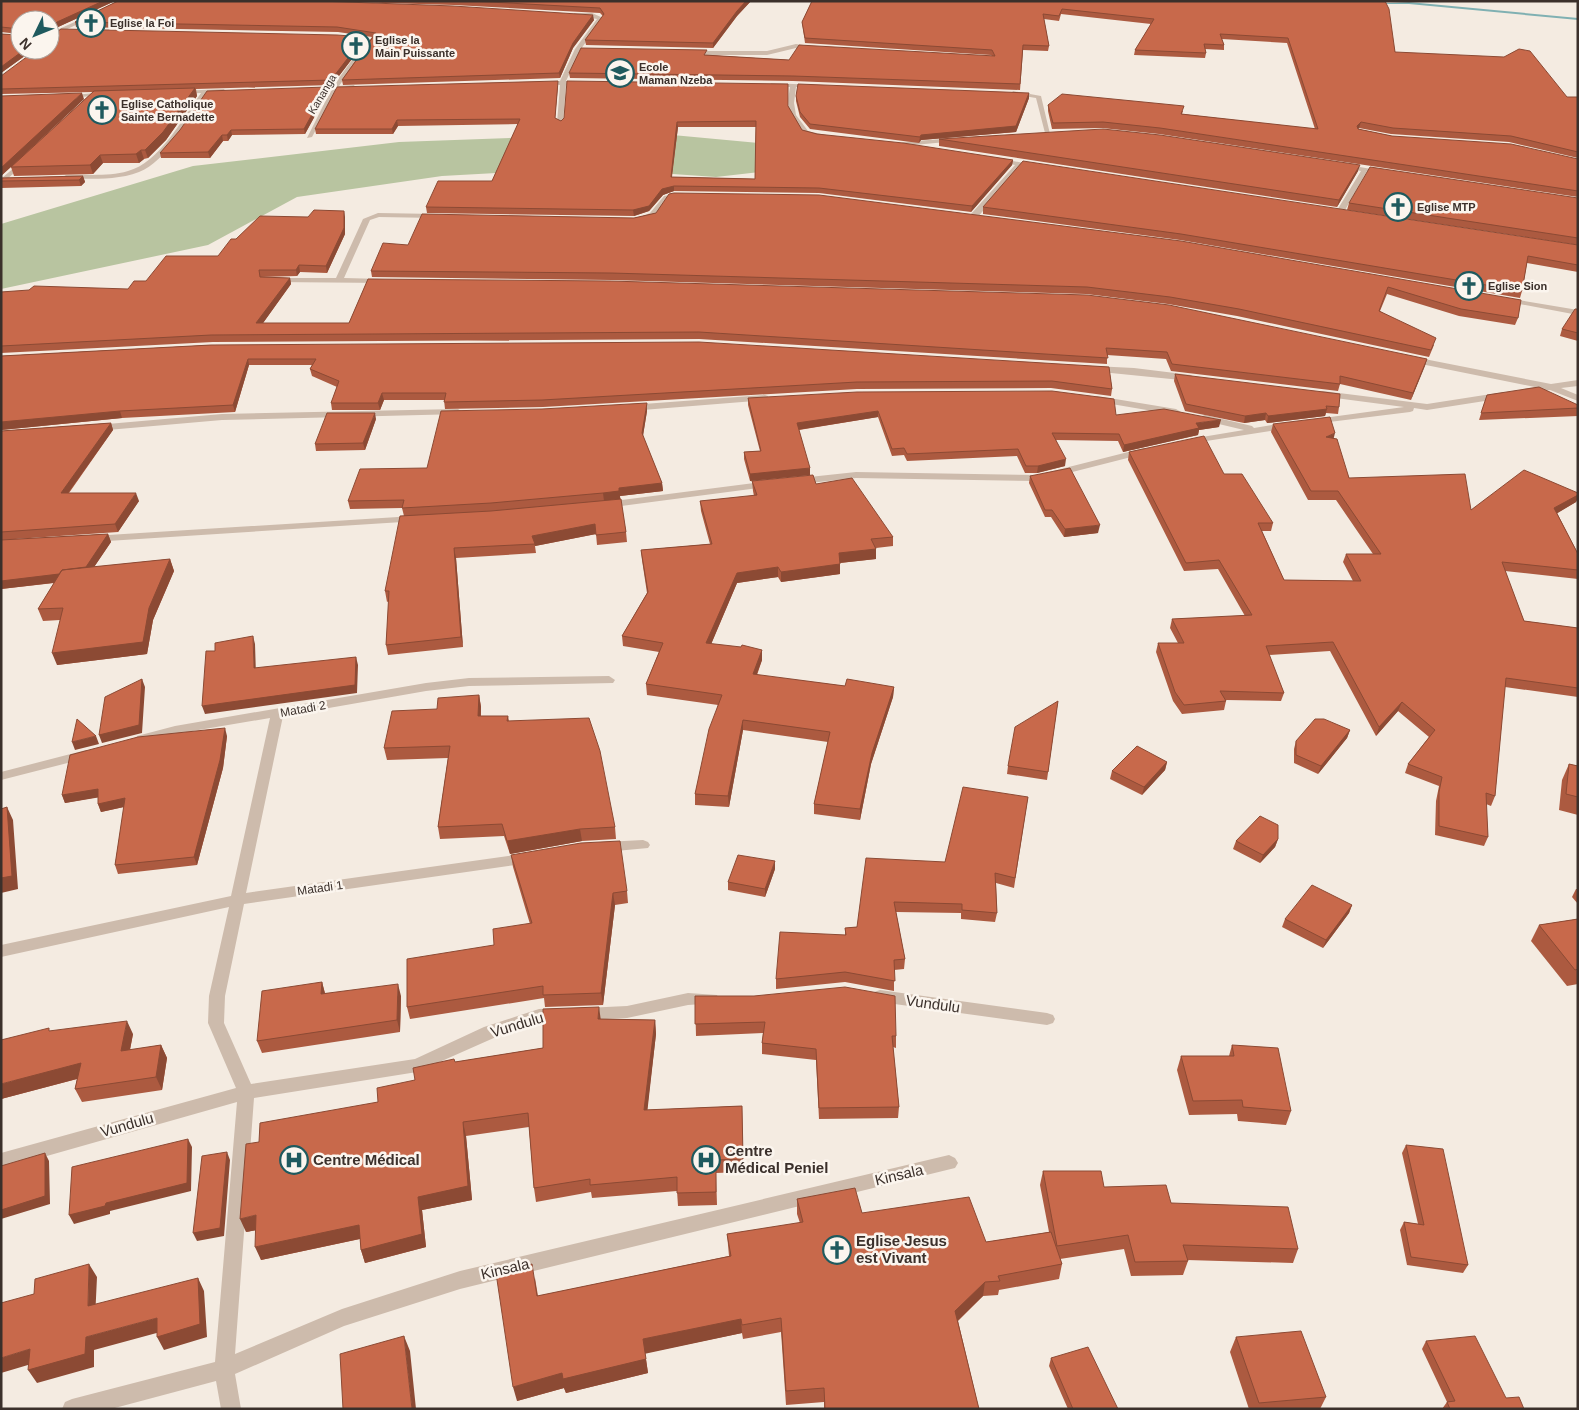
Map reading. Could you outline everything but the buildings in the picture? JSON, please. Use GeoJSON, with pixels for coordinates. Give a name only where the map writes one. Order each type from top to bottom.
{"type":"FeatureCollection","features":[{"type":"Feature","properties":{"kind":"street"},"geometry":{"type":"LineString","coordinates":[[560,123],[563,82],[578,49],[600,18],[598,16],[572,14]]}},
{"type":"Feature","properties":{"kind":"street"},"geometry":{"type":"LineString","coordinates":[[61,30],[95,15]]}},
{"type":"Feature","properties":{"kind":"street"},"geometry":{"type":"LineString","coordinates":[[61,30],[80,31]]}},
{"type":"Feature","properties":{"kind":"street","name":"Kananga"},"geometry":{"type":"LineString","coordinates":[[309,137],[335,88],[357,57],[373,40],[338,36]]}},
{"type":"Feature","properties":{"kind":"street"},"geometry":{"type":"LineString","coordinates":[[682,53],[767,53],[796,46],[823,48]]}},
{"type":"Feature","properties":{"kind":"street"},"geometry":{"type":"LineString","coordinates":[[578,49],[588,50]]}},
{"type":"Feature","properties":{"kind":"street"},"geometry":{"type":"LineString","coordinates":[[535,83],[593,83]]}},
{"type":"Feature","properties":{"kind":"street"},"geometry":{"type":"LineString","coordinates":[[764,85],[818,86]]}},
{"type":"Feature","properties":{"kind":"street"},"geometry":{"type":"LineString","coordinates":[[793,85],[790,106],[800,126],[805,129],[804,132],[826,136]]}},
{"type":"Feature","properties":{"kind":"street"},"geometry":{"type":"LineString","coordinates":[[306,89],[364,87]]}},
{"type":"Feature","properties":{"kind":"street"},"geometry":{"type":"LineString","coordinates":[[175,92],[232,91]]}},
{"type":"Feature","properties":{"kind":"street"},"geometry":{"type":"LineString","coordinates":[[54,178],[113,175],[144,167],[164,148],[205,92]]}},
{"type":"Feature","properties":{"kind":"street"},"geometry":{"type":"LineString","coordinates":[[1003,92],[1033,94],[1038,97],[1048,132]]}},
{"type":"Feature","properties":{"kind":"street"},"geometry":{"type":"LineString","coordinates":[[88,101],[95,94]]}},
{"type":"Feature","properties":{"kind":"street"},"geometry":{"type":"LineString","coordinates":[[57,96],[115,94]]}},
{"type":"Feature","properties":{"kind":"street"},"geometry":{"type":"LineString","coordinates":[[1039,133],[1057,132]]}},
{"type":"Feature","properties":{"kind":"street"},"geometry":{"type":"LineString","coordinates":[[903,144],[961,140]]}},
{"type":"Feature","properties":{"kind":"street"},"geometry":{"type":"LineString","coordinates":[[893,143],[942,151]]}},
{"type":"Feature","properties":{"kind":"street"},"geometry":{"type":"LineString","coordinates":[[3,180],[32,153]]}},
{"type":"Feature","properties":{"kind":"street"},"geometry":{"type":"LineString","coordinates":[[990,159],[1048,168]]}},
{"type":"Feature","properties":{"kind":"street"},"geometry":{"type":"LineString","coordinates":[[974,216],[1019,164]]}},
{"type":"Feature","properties":{"kind":"street"},"geometry":{"type":"LineString","coordinates":[[1335,165],[1392,174]]}},
{"type":"Feature","properties":{"kind":"street"},"geometry":{"type":"LineString","coordinates":[[1340,212],[1365,169]]}},
{"type":"Feature","properties":{"kind":"street"},"geometry":{"type":"LineString","coordinates":[[3,180],[14,179]]}},
{"type":"Feature","properties":{"kind":"street"},"geometry":{"type":"LineString","coordinates":[[634,220],[653,215],[665,199],[670,196],[689,195]]}},
{"type":"Feature","properties":{"kind":"street"},"geometry":{"type":"LineString","coordinates":[[1330,210],[1349,213]]}},
{"type":"Feature","properties":{"kind":"street"},"geometry":{"type":"LineString","coordinates":[[339,281],[367,219],[378,215],[443,216]]}},
{"type":"Feature","properties":{"kind":"street"},"geometry":{"type":"LineString","coordinates":[[964,215],[984,217]]}},
{"type":"Feature","properties":{"kind":"street"},"geometry":{"type":"LineString","coordinates":[[266,280],[396,281]]}},
{"type":"Feature","properties":{"kind":"street"},"geometry":{"type":"LineString","coordinates":[[1491,298],[1515,300],[1578,313]]}},
{"type":"Feature","properties":{"kind":"street"},"geometry":{"type":"LineString","coordinates":[[1400,357],[1550,388],[1578,398]]}},
{"type":"Feature","properties":{"kind":"street"},"geometry":{"type":"LineString","coordinates":[[1080,369],[1134,371],[1201,379]]}},
{"type":"Feature","properties":{"kind":"street"},"geometry":{"type":"LineString","coordinates":[[1177,444],[1256,429],[1427,407],[1578,383]]}},
{"type":"Feature","properties":{"kind":"street"},"geometry":{"type":"LineString","coordinates":[[1308,392],[1427,407]]}},
{"type":"Feature","properties":{"kind":"street"},"geometry":{"type":"LineString","coordinates":[[617,408],[771,398]]}},
{"type":"Feature","properties":{"kind":"street"},"geometry":{"type":"LineString","coordinates":[[1088,398],[1187,414],[1256,429]]}},
{"type":"Feature","properties":{"kind":"street"},"geometry":{"type":"LineString","coordinates":[[85,429],[222,417],[464,412]]}},
{"type":"Feature","properties":{"kind":"street"},"geometry":{"type":"LineString","coordinates":[[595,506],[784,482],[856,475],[1037,478],[1158,448]]}},
{"type":"Feature","properties":{"kind":"street"},"geometry":{"type":"LineString","coordinates":[[78,540],[426,519]]}},
{"type":"Feature","properties":{"kind":"street","name":"Matadi 2"},"geometry":{"type":"LineString","coordinates":[[130,742],[175,730],[426,687],[469,682],[610,680]]}},
{"type":"Feature","properties":{"kind":"street"},"geometry":{"type":"LineString","coordinates":[[231,1409],[224,1369],[246,1092],[216,1023],[217,996],[277,713]]}},
{"type":"Feature","properties":{"kind":"street"},"geometry":{"type":"LineString","coordinates":[[1,776],[102,750]]}},
{"type":"Feature","properties":{"kind":"street"},"geometry":{"type":"LineString","coordinates":[[591,848],[643,845]]}},
{"type":"Feature","properties":{"kind":"street","name":"Matadi 1"},"geometry":{"type":"LineString","coordinates":[[1,951],[236,900],[543,855]]}},
{"type":"Feature","properties":{"kind":"street","name":"Vundulu"},"geometry":{"type":"LineString","coordinates":[[863,993],[916,1003],[1047,1020]]}},
{"type":"Feature","properties":{"kind":"street","name":"Vundulu"},"geometry":{"type":"LineString","coordinates":[[1,1161],[246,1092],[417,1064],[490,1032],[539,1015],[627,1012],[688,999],[725,999]]}},
{"type":"Feature","properties":{"kind":"street","name":"Kinsala"},"geometry":{"type":"LineString","coordinates":[[72,1409],[224,1369],[342,1318],[460,1280],[949,1163]]}},
{"type":"Feature","properties":{"kind":"green space"},"geometry":{"type":"Polygon","coordinates":[[[651,133],[899,156],[716,177],[586,168],[442,176],[297,197],[208,245],[1,289],[1,224],[193,166],[399,142],[651,133]]]}},
{"type":"Feature","properties":{"kind":"waterway"},"geometry":{"type":"LineString","coordinates":[[1373,4],[1409,3],[1578,19]]}},
{"type":"Feature","properties":{"kind":"place","name":"Eglise la Foi"},"geometry":{"type":"Point","coordinates":[91,23]}},
{"type":"Feature","properties":{"kind":"place","name":"Eglise la Main Puissante"},"geometry":{"type":"Point","coordinates":[356,46]}},
{"type":"Feature","properties":{"kind":"place","name":"Ecole Maman Nzeba"},"geometry":{"type":"Point","coordinates":[620,73]}},
{"type":"Feature","properties":{"kind":"place","name":"Eglise Catholique Sainte Bernadette"},"geometry":{"type":"Point","coordinates":[102,110]}},
{"type":"Feature","properties":{"kind":"place","name":"Eglise MTP"},"geometry":{"type":"Point","coordinates":[1398,207]}},
{"type":"Feature","properties":{"kind":"place","name":"Eglise Sion"},"geometry":{"type":"Point","coordinates":[1469,286]}},
{"type":"Feature","properties":{"kind":"place","name":"Centre Médical"},"geometry":{"type":"Point","coordinates":[294,1160]}},
{"type":"Feature","properties":{"kind":"place","name":"Centre Médical Peniel"},"geometry":{"type":"Point","coordinates":[706,1160]}},
{"type":"Feature","properties":{"kind":"place","name":"Eglise Jesus est Vivant"},"geometry":{"type":"Point","coordinates":[837,1250]}}]}
